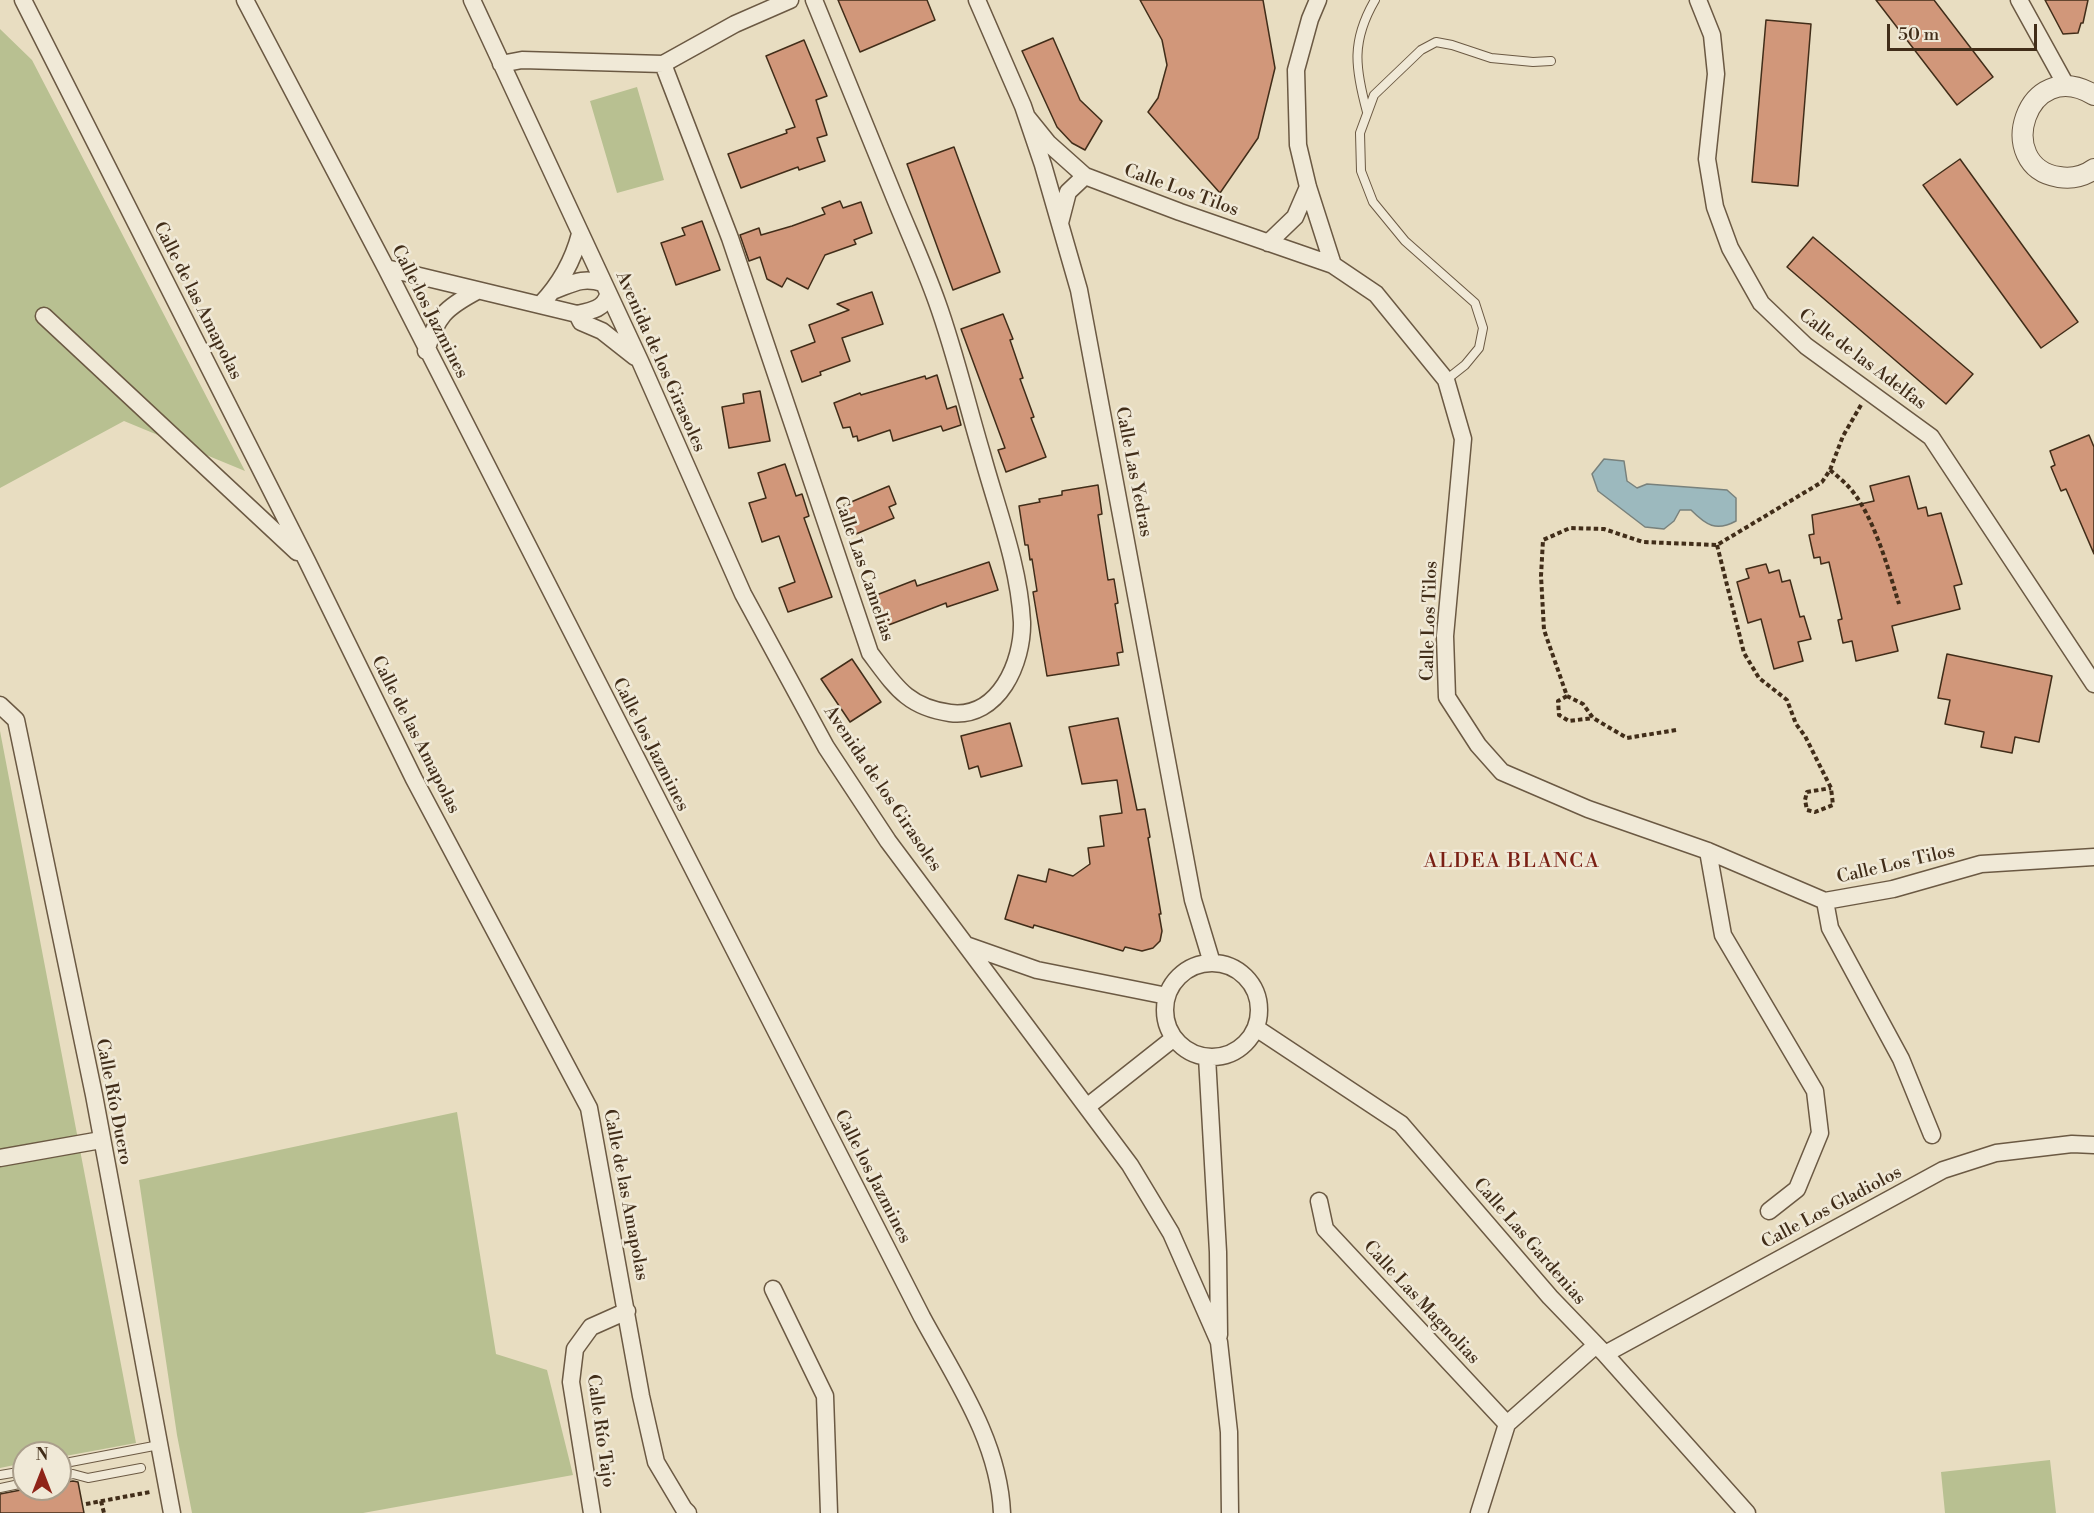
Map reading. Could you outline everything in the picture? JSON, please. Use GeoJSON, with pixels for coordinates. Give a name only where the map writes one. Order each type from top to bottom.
{"type":"FeatureCollection","features":[{"type":"Feature","properties":{"kind":"street","name":"Calle de las Amapolas"},"geometry":{"type":"LineString","coordinates":[[23,0],[307,561],[414,779],[589,1108],[641,1396],[656,1462],[688,1513]]}},
{"type":"Feature","properties":{"kind":"street","name":"Calle los Jazmines"},"geometry":{"type":"LineString","coordinates":[[245,0],[386,268],[426,351],[916,1306],[982,1429],[1001,1488],[1002,1513]]}},
{"type":"Feature","properties":{"kind":"street","name":"Avenida de los Girasoles"},"geometry":{"type":"LineString","coordinates":[[472,0],[640,361],[743,594],[826,747],[888,841],[1130,1165],[1171,1233],[1219,1342],[1229,1432],[1230,1513]]}},
{"type":"Feature","properties":{"kind":"street"},"geometry":{"type":"LineString","coordinates":[[501,64],[522,60],[663,64],[735,24],[790,0]]}},
{"type":"Feature","properties":{"kind":"street","name":"Calle Las Camelias"},"geometry":{"type":"LineString","coordinates":[[663,64],[730,238],[870,653],[895,687],[914,703],[937,711],[956,714],[976,709],[994,699],[1005,687],[1019,653],[1022,622],[1013,564],[938,303],[814,0]]}},
{"type":"Feature","properties":{"kind":"street","name":"Calle Las Yedras"},"geometry":{"type":"LineString","coordinates":[[977,0],[1027,117],[1079,290],[1193,900],[1212,963]]}},
{"type":"Feature","properties":{"kind":"street"},"geometry":{"type":"LineString","coordinates":[[1318,0],[1310,19],[1296,70],[1298,145],[1308,187],[1333,266]]}},
{"type":"Feature","properties":{"kind":"street","name":"Calle de las Adelfas"},"geometry":{"type":"LineString","coordinates":[[1698,0],[1713,35],[1716,74],[1707,159],[1715,207],[1730,248],[1761,303],[1806,346],[1931,437],[2094,684]]}},
{"type":"Feature","properties":{"kind":"street"},"geometry":{"type":"LineString","coordinates":[[2019,0],[2067,87]]}},
{"type":"Feature","properties":{"kind":"street"},"geometry":{"type":"LineString","coordinates":[[2092,87],[2067,87],[2044,93],[2028,110],[2021,132],[2027,155],[2034,164],[2054,176],[2092,176]]}},
{"type":"Feature","properties":{"kind":"street","name":"Calle Los Tilos"},"geometry":{"type":"LineString","coordinates":[[1027,117],[1048,143],[1085,176],[1333,266],[1376,294],[1446,380],[1463,439],[1445,636],[1447,697],[1478,745],[1502,772],[1588,809],[1708,851],[1825,901],[1893,889],[1981,864],[2094,857]]}},
{"type":"Feature","properties":{"kind":"street"},"geometry":{"type":"LineString","coordinates":[[1060,224],[1068,192],[1085,176]]}},
{"type":"Feature","properties":{"kind":"street"},"geometry":{"type":"LineString","coordinates":[[1268,243],[1295,217],[1308,187]]}},
{"type":"Feature","properties":{"kind":"street"},"geometry":{"type":"LineString","coordinates":[[541,304],[555,290],[575,254],[580,234]]}},
{"type":"Feature","properties":{"kind":"street"},"geometry":{"type":"LineString","coordinates":[[386,268],[577,314],[601,307],[606,302],[606,289],[591,279],[578,280],[555,290]]}},
{"type":"Feature","properties":{"kind":"street"},"geometry":{"type":"LineString","coordinates":[[426,351],[434,325],[455,303],[477,291]]}},
{"type":"Feature","properties":{"kind":"street"},"geometry":{"type":"LineString","coordinates":[[577,314],[581,322],[602,331],[640,361]]}},
{"type":"Feature","properties":{"kind":"street"},"geometry":{"type":"LineString","coordinates":[[44,316],[307,561]]}},
{"type":"Feature","properties":{"kind":"street","name":"Calle Río Duero"},"geometry":{"type":"LineString","coordinates":[[0,705],[16,720],[94,1095],[172,1513]]}},
{"type":"Feature","properties":{"kind":"street"},"geometry":{"type":"LineString","coordinates":[[1708,851],[1723,935],[1815,1091],[1820,1133],[1797,1189],[1769,1211]]}},
{"type":"Feature","properties":{"kind":"street"},"geometry":{"type":"LineString","coordinates":[[1825,901],[1830,928],[1901,1059],[1932,1135]]}},
{"type":"Feature","properties":{"kind":"street"},"geometry":{"type":"LineString","coordinates":[[966,945],[1037,970],[1167,996]]}},
{"type":"Feature","properties":{"kind":"street"},"geometry":{"type":"LineString","coordinates":[[1212,963],[1230,966],[1246,977],[1256,992],[1259,1010],[1256,1028],[1244,1044],[1227,1054],[1207,1057],[1189,1051],[1174,1038],[1167,1025],[1164,1010],[1173,982],[1184,972],[1197,965],[1212,963]]}},
{"type":"Feature","properties":{"kind":"street","name":"Calle Las Gardenias"},"geometry":{"type":"LineString","coordinates":[[1256,1028],[1401,1124],[1550,1298],[1747,1513]]}},
{"type":"Feature","properties":{"kind":"street"},"geometry":{"type":"LineString","coordinates":[[1088,1106],[1174,1038]]}},
{"type":"Feature","properties":{"kind":"street"},"geometry":{"type":"LineString","coordinates":[[1207,1057],[1218,1252],[1219,1342]]}},
{"type":"Feature","properties":{"kind":"street"},"geometry":{"type":"LineString","coordinates":[[0,1158],[101,1140]]}},
{"type":"Feature","properties":{"kind":"street","name":"Calle Los Gladiolos"},"geometry":{"type":"LineString","coordinates":[[1507,1424],[1600,1350],[1943,1170],[1996,1153],[2072,1144],[2094,1145]]}},
{"type":"Feature","properties":{"kind":"street","name":"Calle Las Magnolias"},"geometry":{"type":"LineString","coordinates":[[1319,1201],[1325,1229],[1507,1424]]}},
{"type":"Feature","properties":{"kind":"street"},"geometry":{"type":"LineString","coordinates":[[773,1289],[825,1396],[829,1513]]}},
{"type":"Feature","properties":{"kind":"street","name":"Calle Río Tajo"},"geometry":{"type":"LineString","coordinates":[[592,1513],[571,1382],[575,1349],[591,1327],[627,1311]]}},
{"type":"Feature","properties":{"kind":"street"},"geometry":{"type":"LineString","coordinates":[[1479,1513],[1507,1424]]}},
{"type":"Feature","properties":{"kind":"lane"},"geometry":{"type":"LineString","coordinates":[[1367,113],[1358,77],[1356,52],[1366,16],[1375,0]]}},
{"type":"Feature","properties":{"kind":"lane"},"geometry":{"type":"LineString","coordinates":[[1446,380],[1465,365],[1479,348],[1483,328],[1475,303],[1405,242],[1373,202],[1361,171],[1360,133],[1374,95],[1420,50],[1436,42],[1491,58],[1551,62]]}},
{"type":"Feature","properties":{"kind":"lane"},"geometry":{"type":"LineString","coordinates":[[72,1462],[159,1445]]}},
{"type":"Feature","properties":{"kind":"lane"},"geometry":{"type":"LineString","coordinates":[[72,1474],[88,1478],[141,1468]]}},
{"type":"Feature","properties":{"kind":"path"},"geometry":{"type":"LineString","coordinates":[[1676,730],[1627,738],[1593,718],[1583,704],[1568,696],[1544,630],[1541,576],[1544,540],[1570,528],[1604,529],[1643,542],[1717,545],[1822,482],[1830,470],[1843,436],[1869,392]]}},
{"type":"Feature","properties":{"kind":"path"},"geometry":{"type":"LineString","coordinates":[[1830,470],[1848,486],[1859,502],[1882,548],[1899,604]]}},
{"type":"Feature","properties":{"kind":"path"},"geometry":{"type":"LineString","coordinates":[[1717,545],[1744,653],[1759,678],[1787,700],[1796,724],[1806,736],[1831,788],[1833,805],[1815,812],[1807,810],[1805,800],[1807,792],[1831,788]]}},
{"type":"Feature","properties":{"kind":"path"},"geometry":{"type":"LineString","coordinates":[[1568,696],[1558,701],[1558,715],[1569,721],[1593,718]]}},
{"type":"Feature","properties":{"kind":"path"},"geometry":{"type":"LineString","coordinates":[[86,1504],[167,1489]]}},
{"type":"Feature","properties":{"kind":"path"},"geometry":{"type":"LineString","coordinates":[[102,1501],[104,1513]]}},
{"type":"Feature","properties":{"kind":"green space"},"geometry":{"type":"Polygon","coordinates":[[[0,29],[32,60],[245,471],[124,421],[0,488],[0,29]]]}},
{"type":"Feature","properties":{"kind":"green space"},"geometry":{"type":"Polygon","coordinates":[[[637,87],[664,180],[617,193],[590,101],[637,87]]]}},
{"type":"Feature","properties":{"kind":"green space"},"geometry":{"type":"Polygon","coordinates":[[[0,731],[136,1443],[72,1455],[72,1441],[12,1441],[12,1466],[0,1468],[0,731]]]}},
{"type":"Feature","properties":{"kind":"green space"},"geometry":{"type":"Polygon","coordinates":[[[457,1112],[496,1354],[547,1370],[573,1475],[363,1513],[192,1513],[177,1435],[139,1180],[457,1112]]]}},
{"type":"Feature","properties":{"kind":"green space"},"geometry":{"type":"Polygon","coordinates":[[[2050,1460],[2056,1513],[1945,1513],[1941,1472],[2050,1460]]]}},
{"type":"Feature","properties":{"kind":"water"},"geometry":{"type":"Polygon","coordinates":[[[1604,459],[1624,461],[1627,481],[1637,488],[1647,484],[1727,490],[1736,498],[1736,521],[1717,526],[1702,520],[1691,510],[1680,510],[1674,521],[1664,529],[1645,527],[1598,491],[1592,474],[1604,459]]]}},
{"type":"Feature","properties":{"kind":"building"},"geometry":{"type":"Polygon","coordinates":[[[838,0],[927,0],[935,20],[860,52],[838,0]]]}},
{"type":"Feature","properties":{"kind":"building"},"geometry":{"type":"Polygon","coordinates":[[[1140,0],[1263,0],[1275,68],[1258,138],[1220,193],[1148,112],[1158,98],[1167,65],[1162,40],[1140,0]]]}},
{"type":"Feature","properties":{"kind":"building"},"geometry":{"type":"Polygon","coordinates":[[[1876,0],[1934,0],[1993,77],[1957,105],[1876,0]]]}},
{"type":"Feature","properties":{"kind":"building"},"geometry":{"type":"Polygon","coordinates":[[[2045,0],[2088,0],[2083,23],[2078,33],[2063,34],[2045,0]]]}},
{"type":"Feature","properties":{"kind":"building"},"geometry":{"type":"Polygon","coordinates":[[[1766,20],[1811,24],[1798,186],[1752,182],[1766,20]]]}},
{"type":"Feature","properties":{"kind":"building"},"geometry":{"type":"Polygon","coordinates":[[[1053,38],[1080,100],[1102,121],[1085,150],[1072,143],[1057,127],[1022,51],[1053,38]]]}},
{"type":"Feature","properties":{"kind":"building"},"geometry":{"type":"Polygon","coordinates":[[[804,40],[827,96],[816,100],[827,135],[817,138],[825,161],[799,170],[798,167],[741,188],[728,154],[787,133],[786,130],[795,127],[766,56],[804,40]]]}},
{"type":"Feature","properties":{"kind":"building"},"geometry":{"type":"Polygon","coordinates":[[[954,147],[1000,272],[953,290],[907,164],[954,147]]]}},
{"type":"Feature","properties":{"kind":"building"},"geometry":{"type":"Polygon","coordinates":[[[1960,159],[2078,322],[2041,348],[1923,185],[1960,159]]]}},
{"type":"Feature","properties":{"kind":"building"},"geometry":{"type":"Polygon","coordinates":[[[840,201],[843,208],[861,202],[872,233],[854,240],[856,244],[825,255],[808,289],[787,278],[782,287],[767,279],[760,257],[749,261],[740,235],[759,228],[761,235],[792,226],[825,214],[822,208],[840,201]]]}},
{"type":"Feature","properties":{"kind":"building"},"geometry":{"type":"Polygon","coordinates":[[[702,221],[720,270],[676,285],[661,243],[685,235],[682,228],[702,221]]]}},
{"type":"Feature","properties":{"kind":"building"},"geometry":{"type":"Polygon","coordinates":[[[1813,237],[1973,374],[1946,404],[1787,267],[1813,237]]]}},
{"type":"Feature","properties":{"kind":"building"},"geometry":{"type":"Polygon","coordinates":[[[872,292],[883,324],[842,338],[850,361],[820,372],[821,375],[802,382],[791,351],[815,342],[809,325],[849,310],[837,304],[872,292]]]}},
{"type":"Feature","properties":{"kind":"building"},"geometry":{"type":"Polygon","coordinates":[[[1003,314],[1013,339],[1010,340],[1023,378],[1020,379],[1034,417],[1031,418],[1046,457],[1006,472],[998,450],[1005,448],[961,329],[1003,314]]]}},
{"type":"Feature","properties":{"kind":"building"},"geometry":{"type":"Polygon","coordinates":[[[937,375],[947,409],[956,406],[961,425],[943,431],[941,426],[893,441],[890,430],[858,441],[857,436],[853,437],[850,427],[843,428],[834,403],[860,393],[861,395],[925,376],[926,379],[937,375]]]}},
{"type":"Feature","properties":{"kind":"building"},"geometry":{"type":"Polygon","coordinates":[[[760,391],[770,441],[729,448],[722,407],[744,403],[743,394],[760,391]]]}},
{"type":"Feature","properties":{"kind":"building"},"geometry":{"type":"Polygon","coordinates":[[[2089,435],[2094,447],[2094,554],[2066,489],[2061,491],[2051,467],[2055,465],[2050,451],[2089,435]]]}},
{"type":"Feature","properties":{"kind":"building"},"geometry":{"type":"Polygon","coordinates":[[[785,464],[796,496],[802,494],[809,516],[804,518],[832,597],[788,612],[779,588],[795,582],[779,536],[762,542],[749,503],[766,498],[758,473],[785,464]]]}},
{"type":"Feature","properties":{"kind":"building"},"geometry":{"type":"Polygon","coordinates":[[[1909,476],[1918,509],[1926,507],[1928,516],[1941,513],[1962,584],[1954,586],[1960,609],[1892,626],[1898,651],[1856,661],[1852,641],[1843,643],[1838,620],[1842,619],[1829,562],[1821,564],[1820,557],[1814,558],[1809,535],[1814,534],[1812,515],[1874,501],[1870,486],[1909,476]]]}},
{"type":"Feature","properties":{"kind":"building"},"geometry":{"type":"Polygon","coordinates":[[[1098,485],[1102,514],[1098,515],[1108,580],[1114,579],[1118,603],[1115,604],[1123,652],[1117,653],[1119,665],[1047,676],[1033,592],[1037,591],[1032,559],[1030,560],[1028,545],[1025,545],[1019,506],[1040,502],[1039,499],[1062,495],[1062,491],[1098,485]]]}},
{"type":"Feature","properties":{"kind":"building"},"geometry":{"type":"Polygon","coordinates":[[[889,486],[896,504],[889,507],[894,518],[856,534],[844,505],[889,486]]]}},
{"type":"Feature","properties":{"kind":"building"},"geometry":{"type":"Polygon","coordinates":[[[989,562],[998,590],[947,607],[946,603],[886,626],[874,596],[915,580],[917,586],[989,562]]]}},
{"type":"Feature","properties":{"kind":"building"},"geometry":{"type":"Polygon","coordinates":[[[1766,564],[1769,573],[1779,570],[1782,582],[1790,580],[1800,617],[1804,616],[1811,639],[1798,642],[1803,661],[1774,669],[1761,619],[1748,623],[1737,582],[1749,578],[1746,569],[1766,564]]]}},
{"type":"Feature","properties":{"kind":"building"},"geometry":{"type":"Polygon","coordinates":[[[1947,654],[2052,676],[2039,742],[2015,737],[2012,753],[1981,747],[1984,732],[1945,724],[1950,700],[1938,698],[1947,654]]]}},
{"type":"Feature","properties":{"kind":"building"},"geometry":{"type":"Polygon","coordinates":[[[852,659],[881,702],[850,722],[821,679],[852,659]]]}},
{"type":"Feature","properties":{"kind":"building"},"geometry":{"type":"Polygon","coordinates":[[[1118,718],[1137,810],[1145,809],[1161,914],[1159,914],[1162,931],[1160,941],[1153,948],[1142,951],[1125,947],[1123,951],[1005,919],[1018,875],[1046,882],[1049,869],[1073,876],[1090,864],[1088,848],[1104,846],[1100,816],[1122,813],[1117,780],[1082,784],[1069,727],[1118,718]]]}},
{"type":"Feature","properties":{"kind":"building"},"geometry":{"type":"Polygon","coordinates":[[[1010,723],[1022,766],[981,777],[978,766],[969,769],[961,736],[1010,723]]]}},
{"type":"Feature","properties":{"kind":"building"},"geometry":{"type":"Polygon","coordinates":[[[72,1481],[78,1482],[84,1513],[0,1513],[0,1494],[12,1492],[12,1501],[72,1501],[72,1481]]]}},
{"type":"Feature","properties":{"kind":"district","name":"ALDEA BLANCA"},"geometry":{"type":"Point","coordinates":[1512,862]}}]}
